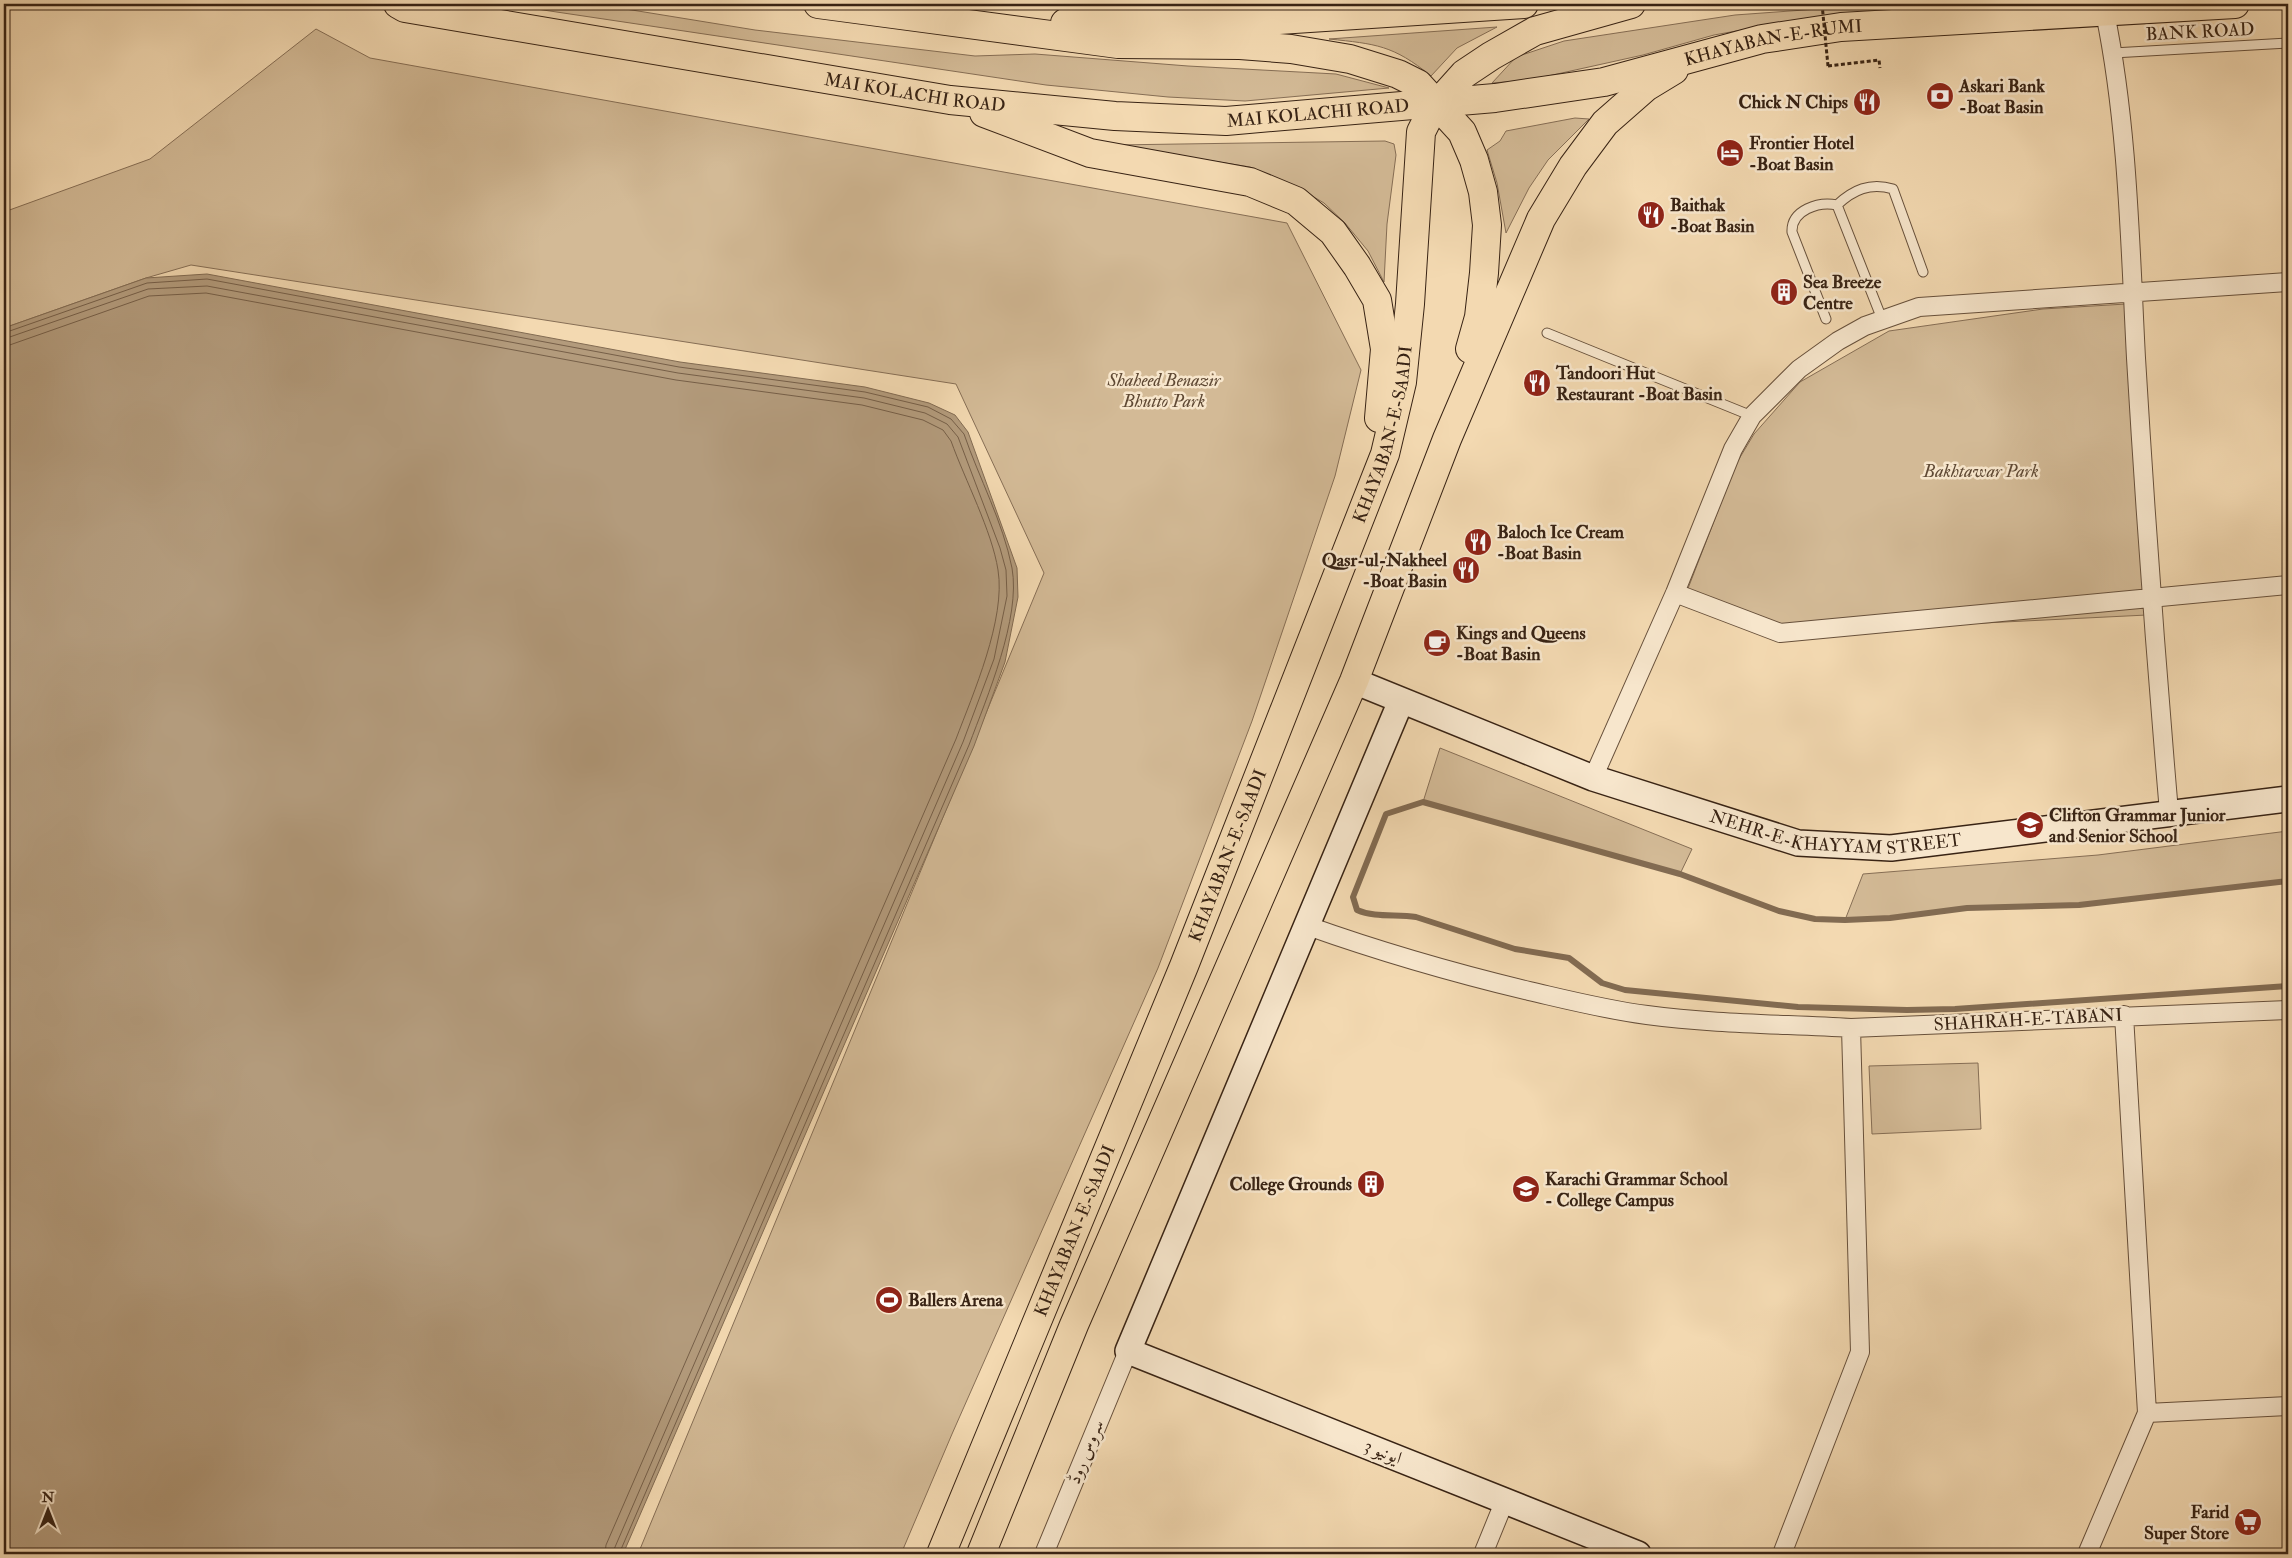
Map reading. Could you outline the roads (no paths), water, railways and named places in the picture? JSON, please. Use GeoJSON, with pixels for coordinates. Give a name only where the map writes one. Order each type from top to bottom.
{"type":"FeatureCollection","features":[{"type":"Feature","properties":{"kind":"main road","name":"MAI KOLACHI ROAD"},"geometry":{"type":"LineString","coordinates":[[398,4],[406,8],[950,100],[1115,116],[1226,121],[1437,104]]}},
{"type":"Feature","properties":{"kind":"main road"},"geometry":{"type":"LineString","coordinates":[[829,4],[1118,44],[1240,45],[1291,49],[1342,58],[1398,74],[1418,84],[1462,132],[1474,160],[1483,192],[1487,225],[1479,316],[1447,439]]}},
{"type":"Feature","properties":{"kind":"main road"},"geometry":{"type":"LineString","coordinates":[[972,24],[1279,20],[1524,4]]}},
{"type":"Feature","properties":{"kind":"main road"},"geometry":{"type":"LineString","coordinates":[[1437,104],[1464,74],[1535,31],[1631,4]]}},
{"type":"Feature","properties":{"kind":"main road","name":"KHAYABAN-E-RUMI"},"geometry":{"type":"LineString","coordinates":[[1437,104],[1495,98],[1604,82],[1702,53],[1762,38],[1841,27],[2235,4]]}},
{"type":"Feature","properties":{"kind":"main road"},"geometry":{"type":"LineString","coordinates":[[1447,439],[1541,220],[1573,166],[1604,124],[1646,87],[1702,53]]}},
{"type":"Feature","properties":{"kind":"main road"},"geometry":{"type":"LineString","coordinates":[[950,100],[1090,153],[1250,182],[1296,202],[1333,232],[1358,266],[1377,300],[1385,349],[1376,441],[1367,504]]}},
{"type":"Feature","properties":{"kind":"main road","name":"KHAYABAN-E-SAADI"},"geometry":{"type":"LineString","coordinates":[[940,1554],[1184,966],[1367,504],[1385,454],[1402,382],[1410,304],[1421,132],[1437,104]]}},
{"type":"Feature","properties":{"kind":"main road","name":"KHAYABAN-E-SAADI"},"geometry":{"type":"LineString","coordinates":[[981,1554],[1074,1325],[1354,681],[1447,439]]}},
{"type":"Feature","properties":{"kind":"street"},"geometry":{"type":"LineString","coordinates":[[2105,12],[2113,53],[2125,173],[2151,598],[2169,812]]}},
{"type":"Feature","properties":{"kind":"street"},"geometry":{"type":"LineString","coordinates":[[1593,778],[1675,592],[1733,449],[1752,416],[1799,369],[1838,341],[1882,319],[1919,307],[2288,282]]}},
{"type":"Feature","properties":{"kind":"street"},"geometry":{"type":"LineString","coordinates":[[1675,592],[1780,633],[2288,585]]}},
{"type":"Feature","properties":{"kind":"street","name":"NEHR-E-KHAYYAM STREET"},"geometry":{"type":"LineString","coordinates":[[1354,681],[1593,778],[1798,843],[1891,848],[2169,812],[2288,799]]}},
{"type":"Feature","properties":{"kind":"street"},"geometry":{"type":"LineString","coordinates":[[1128,1351],[1401,701]]}},
{"type":"Feature","properties":{"kind":"street","name":"SHAHRAH-E-TABANI"},"geometry":{"type":"LineString","coordinates":[[1308,926],[1368,948],[1477,978],[1598,1008],[1657,1016],[1851,1028],[2288,1010]]}},
{"type":"Feature","properties":{"kind":"street"},"geometry":{"type":"LineString","coordinates":[[2087,1554],[2147,1413],[2124,1016]]}},
{"type":"Feature","properties":{"kind":"street"},"geometry":{"type":"LineString","coordinates":[[1782,1554],[1860,1352],[1851,1028]]}},
{"type":"Feature","properties":{"kind":"street","name":"ایونیو 3"},"geometry":{"type":"LineString","coordinates":[[1128,1351],[1638,1554]]}},
{"type":"Feature","properties":{"kind":"street","name":"سروس روڈ"},"geometry":{"type":"LineString","coordinates":[[1044,1554],[1128,1351]]}},
{"type":"Feature","properties":{"kind":"street"},"geometry":{"type":"LineString","coordinates":[[2147,1413],[2288,1406]]}},
{"type":"Feature","properties":{"kind":"street"},"geometry":{"type":"LineString","coordinates":[[1483,1554],[1505,1500]]}},
{"type":"Feature","properties":{"kind":"lane","name":"BANK ROAD"},"geometry":{"type":"LineString","coordinates":[[2113,53],[2288,43]]}},
{"type":"Feature","properties":{"kind":"lane"},"geometry":{"type":"LineString","coordinates":[[1826,319],[1792,232],[1792,225],[1802,212],[1817,205],[1837,205],[1848,194],[1860,189],[1883,186],[1893,189],[1924,272]]}},
{"type":"Feature","properties":{"kind":"lane"},"geometry":{"type":"LineString","coordinates":[[1837,205],[1882,319]]}},
{"type":"Feature","properties":{"kind":"lane"},"geometry":{"type":"LineString","coordinates":[[1547,332],[1752,416]]}},
{"type":"Feature","properties":{"kind":"water"},"geometry":{"type":"Polygon","coordinates":[[[207,274],[680,362],[865,387],[929,403],[955,415],[968,432],[1017,568],[1018,597],[1005,662],[974,746],[623,1554],[4,1554],[4,328],[146,278],[207,274]]]}},
{"type":"Feature","properties":{"kind":"waterway"},"geometry":{"type":"LineString","coordinates":[[2288,881],[2079,905],[1967,908],[1890,918],[1815,919],[1779,911],[1680,874],[1423,802],[1386,814],[1353,897],[1357,910],[1364,912],[1378,915],[1416,917],[1515,949],[1569,958],[1602,983],[1625,990],[1798,1007],[1907,1010],[1955,1009],[2288,986]]}},
{"type":"Feature","properties":{"kind":"place","name":"Askari Bank -Boat Basin"},"geometry":{"type":"Point","coordinates":[1940,96]}},
{"type":"Feature","properties":{"kind":"place","name":"Chick N Chips"},"geometry":{"type":"Point","coordinates":[1867,102]}},
{"type":"Feature","properties":{"kind":"place","name":"Frontier Hotel -Boat Basin"},"geometry":{"type":"Point","coordinates":[1730,153]}},
{"type":"Feature","properties":{"kind":"place","name":"Baithak -Boat Basin"},"geometry":{"type":"Point","coordinates":[1651,215]}},
{"type":"Feature","properties":{"kind":"place","name":"Sea Breeze Centre"},"geometry":{"type":"Point","coordinates":[1784,292]}},
{"type":"Feature","properties":{"kind":"place","name":"Tandoori Hut Restaurant -Boat Basin"},"geometry":{"type":"Point","coordinates":[1537,383]}},
{"type":"Feature","properties":{"kind":"place","name":"Baloch Ice Cream -Boat Basin"},"geometry":{"type":"Point","coordinates":[1478,542]}},
{"type":"Feature","properties":{"kind":"place","name":"Qasr-ul-Nakheel -Boat Basin"},"geometry":{"type":"Point","coordinates":[1466,570]}},
{"type":"Feature","properties":{"kind":"place","name":"Kings and Queens -Boat Basin"},"geometry":{"type":"Point","coordinates":[1437,643]}},
{"type":"Feature","properties":{"kind":"place","name":"Clifton Grammar Junior and Senior School"},"geometry":{"type":"Point","coordinates":[2030,825]}},
{"type":"Feature","properties":{"kind":"place","name":"College Grounds"},"geometry":{"type":"Point","coordinates":[1371,1184]}},
{"type":"Feature","properties":{"kind":"place","name":"Karachi Grammar School - College Campus"},"geometry":{"type":"Point","coordinates":[1526,1189]}},
{"type":"Feature","properties":{"kind":"place","name":"Ballers Arena"},"geometry":{"type":"Point","coordinates":[889,1300]}},
{"type":"Feature","properties":{"kind":"place","name":"Farid Super Store"},"geometry":{"type":"Point","coordinates":[2248,1522]}},
{"type":"Feature","properties":{"kind":"park label","name":"Shaheed Benazir Bhutto Park"},"geometry":{"type":"Point","coordinates":[1164,390]}},
{"type":"Feature","properties":{"kind":"park label","name":"Bakhtawar Park"},"geometry":{"type":"Point","coordinates":[1981,471]}}]}
